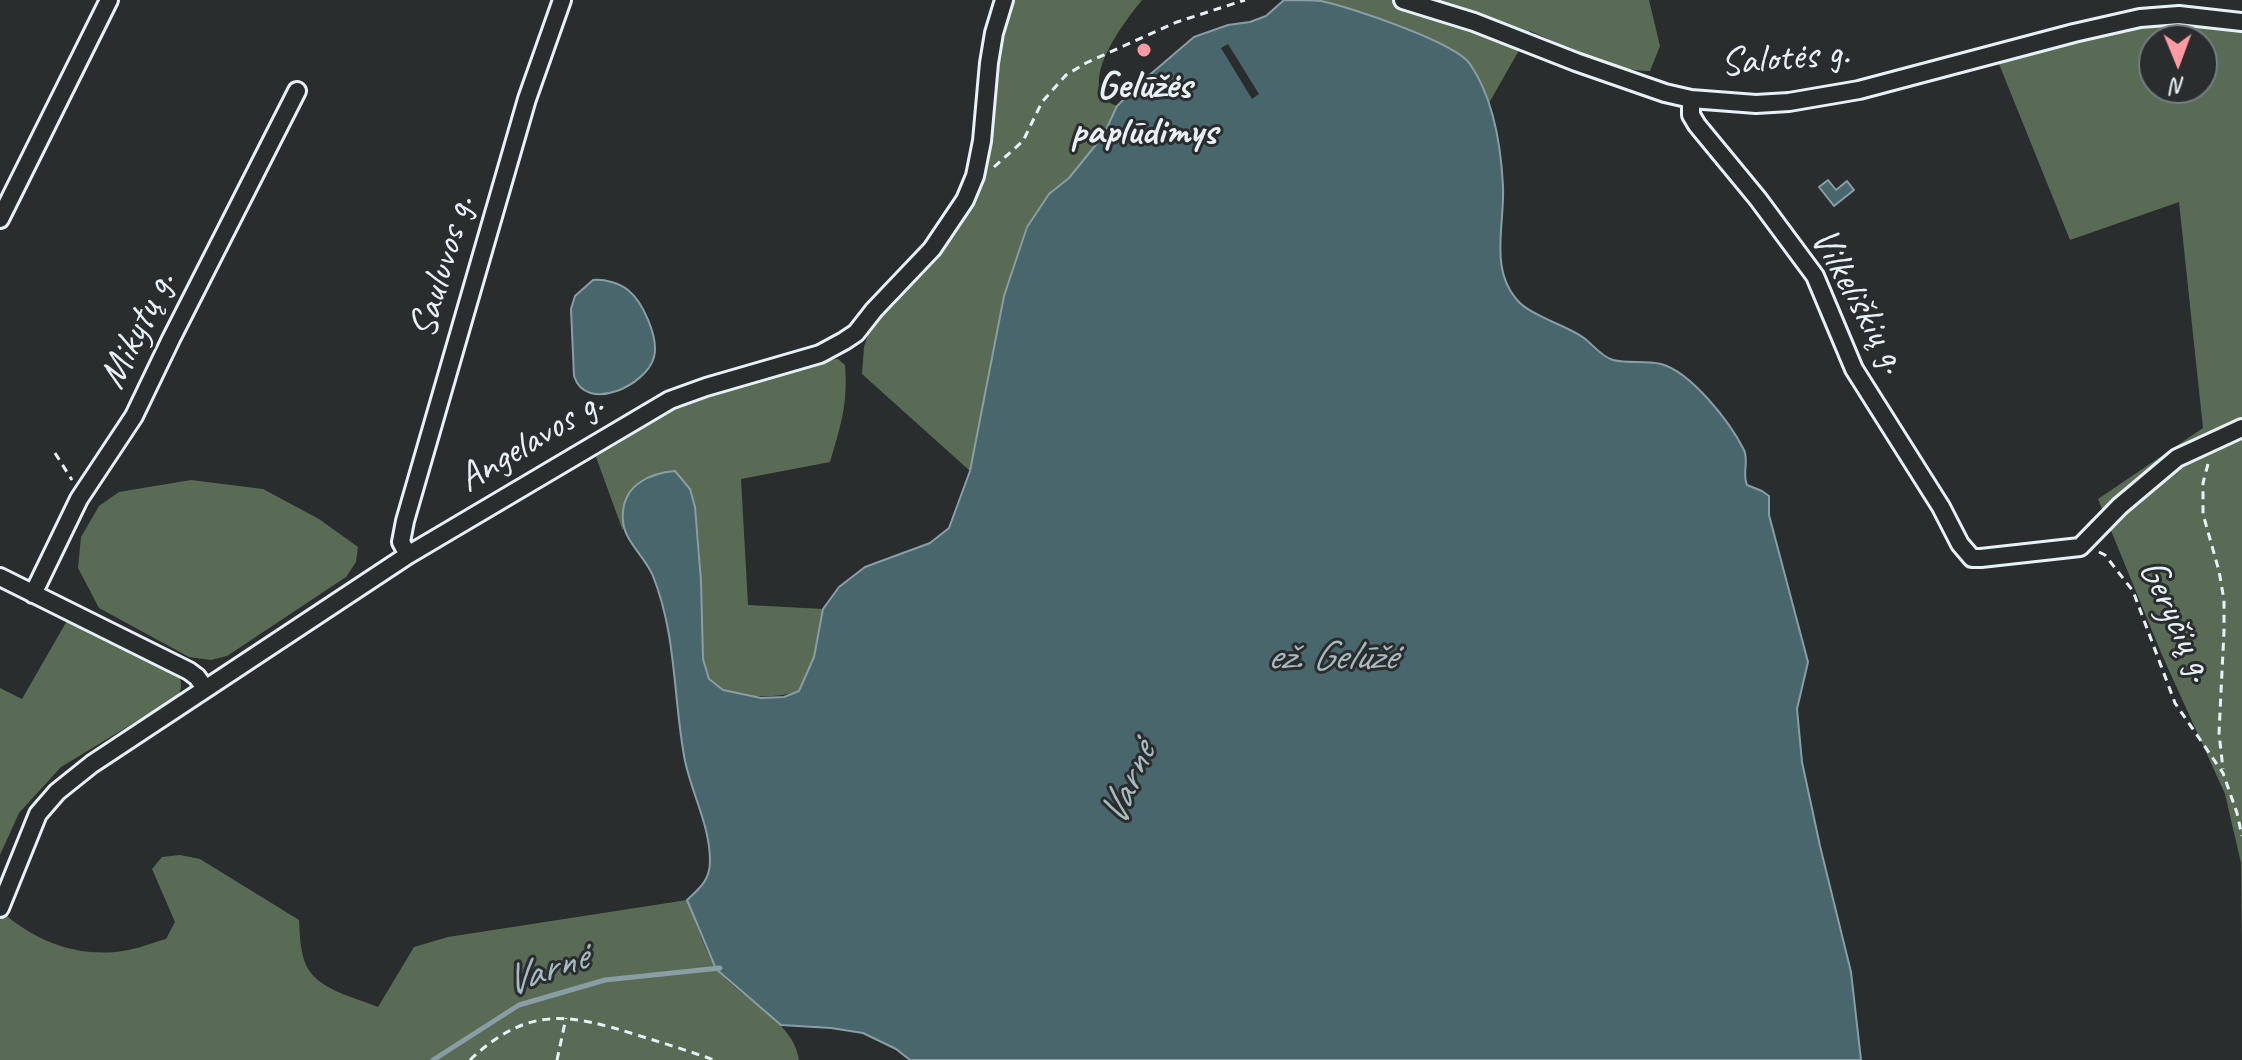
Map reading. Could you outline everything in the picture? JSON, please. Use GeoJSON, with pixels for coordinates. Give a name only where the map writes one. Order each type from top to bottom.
{"type":"FeatureCollection","features":[{"type":"Feature","properties":{"kind":"street"},"geometry":{"type":"LineString","coordinates":[[0,219],[109,0]]}},
{"type":"Feature","properties":{"kind":"street","name":"Sauluvos g."},"geometry":{"type":"LineString","coordinates":[[408,555],[401,542],[405,521],[527,99],[562,0]]}},
{"type":"Feature","properties":{"kind":"street","name":"Angelavos g."},"geometry":{"type":"LineString","coordinates":[[0,908],[38,814],[57,792],[92,764],[205,688],[408,555],[670,400],[820,354],[856,333],[932,249],[965,200],[975,176],[982,141],[989,63],[1004,0]]}},
{"type":"Feature","properties":{"kind":"street","name":"Salotės g."},"geometry":{"type":"LineString","coordinates":[[1403,0],[1474,22],[1665,93],[1691,99],[1756,104],[1832,96],[2180,8],[2242,22]]}},
{"type":"Feature","properties":{"kind":"street","name":"Mikytų g."},"geometry":{"type":"LineString","coordinates":[[33,594],[83,493],[134,416],[297,91]]}},
{"type":"Feature","properties":{"kind":"street","name":"Vilkeliškių g."},"geometry":{"type":"LineString","coordinates":[[1691,99],[1691,115],[1697,125],[1758,199],[1815,276],[1854,369],[1941,507],[1960,544],[1972,558],[2080,547]]}},
{"type":"Feature","properties":{"kind":"street","name":"Geryčių g."},"geometry":{"type":"LineString","coordinates":[[2080,547],[2120,506],[2177,458],[2242,428]]}},
{"type":"Feature","properties":{"kind":"street"},"geometry":{"type":"LineString","coordinates":[[0,577],[189,671],[205,688]]}},
{"type":"Feature","properties":{"kind":"path"},"geometry":{"type":"LineString","coordinates":[[991,169],[1023,141],[1042,102],[1066,75],[1177,22],[1245,0]]}},
{"type":"Feature","properties":{"kind":"path"},"geometry":{"type":"LineString","coordinates":[[2214,442],[2203,483],[2203,514],[2224,600],[2219,733],[2223,773]]}},
{"type":"Feature","properties":{"kind":"path"},"geometry":{"type":"LineString","coordinates":[[55,453],[83,493]]}},
{"type":"Feature","properties":{"kind":"path","name":"Geryčių g."},"geometry":{"type":"LineString","coordinates":[[2080,547],[2105,555],[2133,591],[2175,703],[2223,773],[2242,836]]}},
{"type":"Feature","properties":{"kind":"path"},"geometry":{"type":"LineString","coordinates":[[470,1060],[510,1030],[538,1020],[566,1018],[596,1022],[714,1060]]}},
{"type":"Feature","properties":{"kind":"path"},"geometry":{"type":"LineString","coordinates":[[557,1060],[566,1018]]}},
{"type":"Feature","properties":{"kind":"green space"},"geometry":{"type":"Polygon","coordinates":[[[1013,0],[1142,0],[1117,34],[1103,63],[1099,77],[1100,90],[1106,100],[1117,106],[1103,136],[1069,178],[1049,194],[1026,227],[1004,296],[970,471],[862,374],[864,347],[872,322],[975,202],[998,65],[1013,0]]]}},
{"type":"Feature","properties":{"kind":"green space"},"geometry":{"type":"Polygon","coordinates":[[[1305,0],[1649,0],[1660,46],[1650,71],[1635,70],[1589,57],[1530,31],[1489,103],[1470,64],[1441,43],[1367,14],[1305,0]]]}},
{"type":"Feature","properties":{"kind":"green space"},"geometry":{"type":"Polygon","coordinates":[[[2138,27],[2138,104],[2218,104],[2218,27],[2242,29],[2242,961],[2241,863],[2225,794],[2162,655],[2098,499],[2203,428],[2179,202],[2070,240],[1997,59],[2138,27]]]}},
{"type":"Feature","properties":{"kind":"green space"},"geometry":{"type":"Polygon","coordinates":[[[838,359],[845,365],[845,391],[830,462],[741,479],[748,605],[823,609],[814,657],[799,691],[753,696],[728,691],[710,680],[703,661],[699,547],[690,489],[623,509],[623,531],[596,457],[678,407],[838,359]]]}},
{"type":"Feature","properties":{"kind":"green space"},"geometry":{"type":"Polygon","coordinates":[[[191,480],[263,489],[319,519],[358,547],[356,562],[346,577],[227,656],[211,660],[189,657],[99,608],[78,568],[81,537],[99,506],[119,492],[191,480]]]}},
{"type":"Feature","properties":{"kind":"green space"},"geometry":{"type":"Polygon","coordinates":[[[68,619],[178,674],[180,691],[178,696],[61,767],[19,813],[0,855],[0,688],[22,699],[68,619]]]}},
{"type":"Feature","properties":{"kind":"green space"},"geometry":{"type":"Polygon","coordinates":[[[180,855],[200,859],[299,920],[303,954],[311,973],[338,992],[378,1007],[414,947],[448,937],[687,900],[717,969],[787,1033],[799,1060],[0,1060],[0,910],[27,930],[57,945],[73,949],[106,953],[144,946],[166,939],[175,922],[152,869],[162,857],[180,855]]]}},
{"type":"Feature","properties":{"kind":"water","name":"ež. Gelūžė"},"geometry":{"type":"Polygon","coordinates":[[[1284,0],[1321,1],[1354,10],[1424,36],[1460,55],[1470,64],[1485,92],[1498,139],[1503,186],[1501,262],[1510,290],[1527,308],[1577,333],[1609,358],[1661,364],[1685,377],[1719,413],[1744,450],[1747,485],[1769,496],[1769,515],[1808,662],[1797,709],[1802,762],[1851,972],[1861,1060],[910,1060],[896,1049],[863,1033],[781,1025],[716,969],[687,900],[706,879],[710,868],[709,848],[685,761],[671,645],[661,599],[653,576],[629,538],[623,522],[629,494],[649,477],[675,471],[690,489],[695,507],[701,581],[703,659],[709,679],[723,690],[761,698],[784,697],[799,691],[814,657],[823,609],[839,587],[865,567],[930,543],[949,528],[970,471],[1004,296],[1027,227],[1049,194],[1069,178],[1103,136],[1117,106],[1194,37],[1266,16],[1284,0]]]}},
{"type":"Feature","properties":{"kind":"water"},"geometry":{"type":"Polygon","coordinates":[[[1828,180],[1836,190],[1847,181],[1854,190],[1834,206],[1819,187],[1828,180]]]}},
{"type":"Feature","properties":{"kind":"water"},"geometry":{"type":"Polygon","coordinates":[[[593,280],[616,283],[634,296],[648,321],[655,349],[649,367],[640,377],[616,391],[603,394],[591,393],[581,387],[574,376],[571,309],[575,296],[593,280]]]}},
{"type":"Feature","properties":{"kind":"pier"},"geometry":{"type":"Polygon","coordinates":[[[1228,44],[1259,94],[1252,99],[1221,48],[1228,44]]]}},
{"type":"Feature","properties":{"kind":"waterway","name":"Varnė"},"geometry":{"type":"LineString","coordinates":[[433,1060],[519,1005],[605,980],[720,968]]}},
{"type":"Feature","properties":{"kind":"place","name":"Gelūžės paplūdimys"},"geometry":{"type":"Point","coordinates":[1144,50]}}]}
